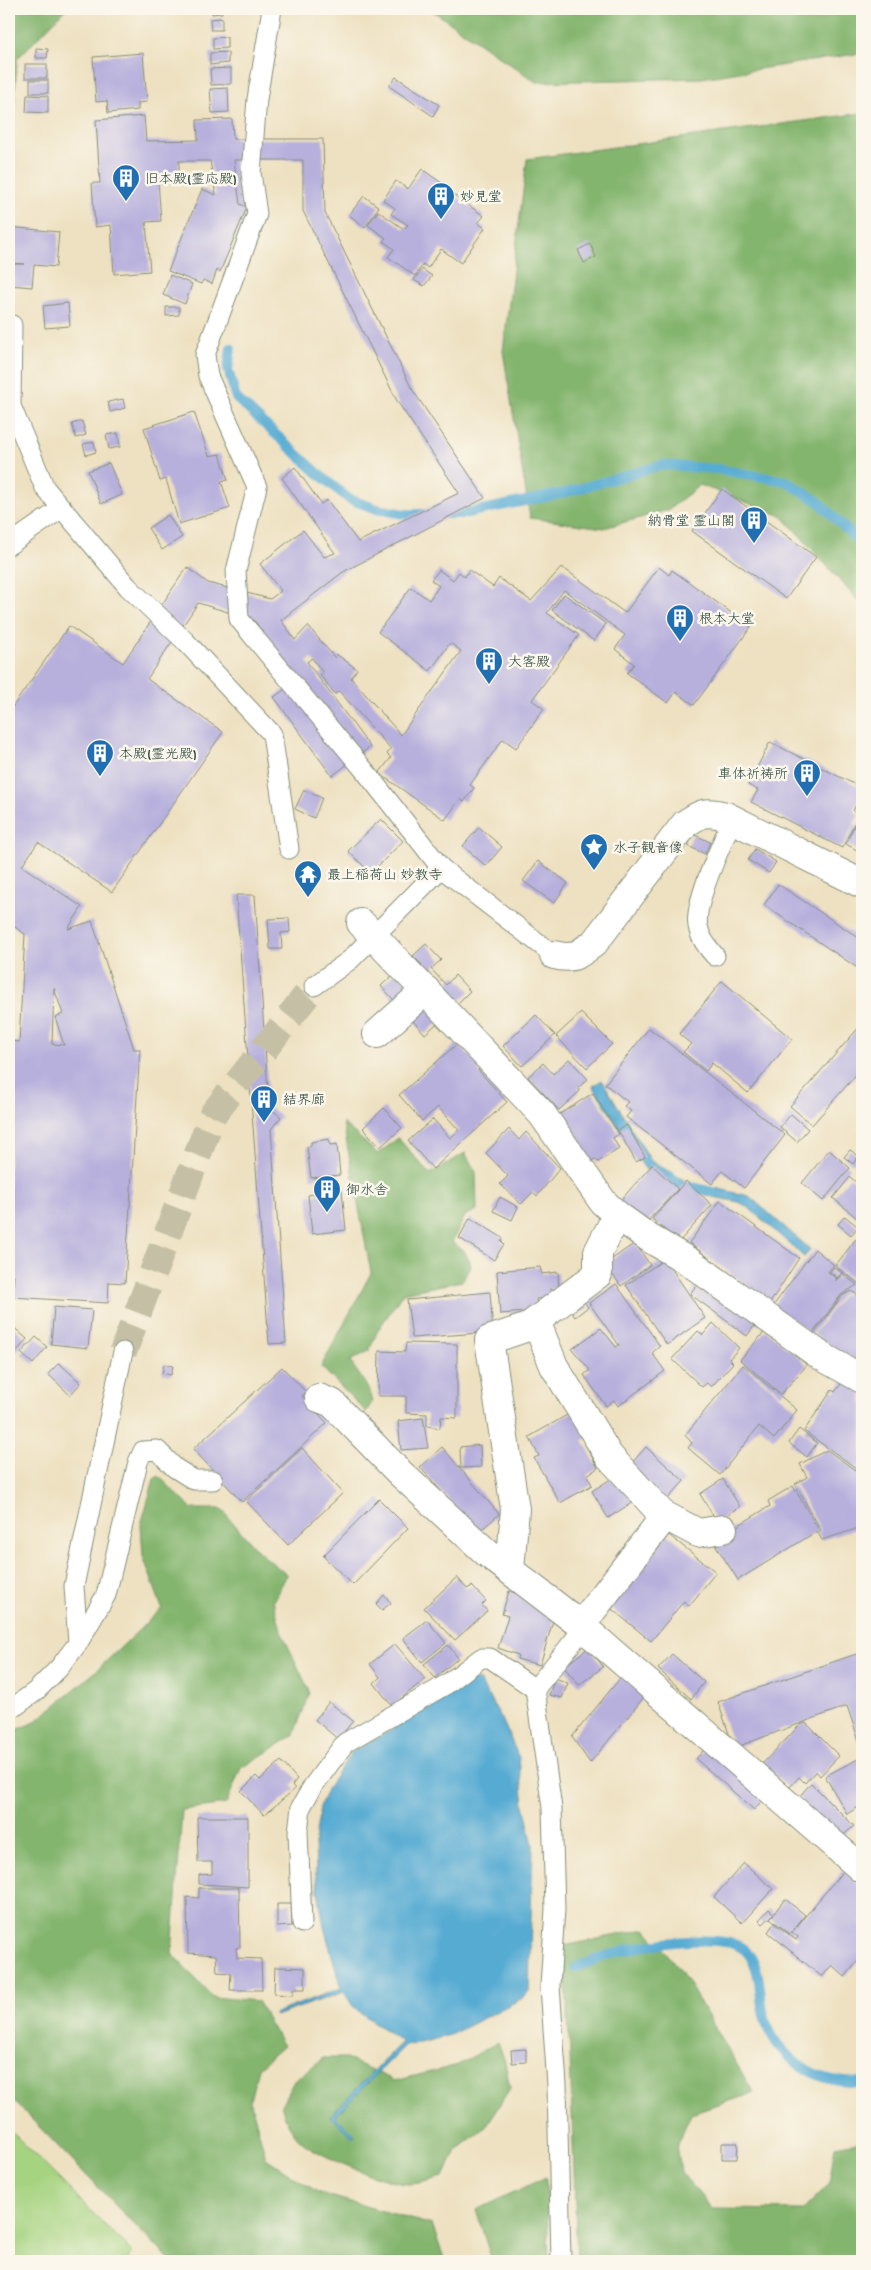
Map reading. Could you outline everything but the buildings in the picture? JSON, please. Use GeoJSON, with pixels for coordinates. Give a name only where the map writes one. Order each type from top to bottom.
{"type":"FeatureCollection","features":[{"type":"Feature","properties":{"kind":"street"},"geometry":{"type":"LineString","coordinates":[[554,955],[567,958],[579,954],[594,943],[684,824],[697,815],[708,812],[732,819],[862,884]]}},
{"type":"Feature","properties":{"kind":"street"},"geometry":{"type":"LineString","coordinates":[[367,930],[542,1114],[604,1202],[617,1215],[649,1238],[688,1261],[821,1356],[862,1379]]}},
{"type":"Feature","properties":{"kind":"street"},"geometry":{"type":"LineString","coordinates":[[377,1034],[426,990]]}},
{"type":"Feature","properties":{"kind":"street"},"geometry":{"type":"LineString","coordinates":[[510,1570],[515,1509],[489,1340],[528,1327],[598,1274],[598,1252],[617,1215]]}},
{"type":"Feature","properties":{"kind":"street"},"geometry":{"type":"LineString","coordinates":[[536,1321],[554,1366],[609,1456],[665,1516],[698,1534],[723,1529]]}},
{"type":"Feature","properties":{"kind":"street"},"geometry":{"type":"LineString","coordinates":[[319,1398],[332,1404],[400,1473],[487,1552],[582,1626],[862,1870]]}},
{"type":"Feature","properties":{"kind":"street"},"geometry":{"type":"LineString","coordinates":[[582,1626],[665,1516]]}},
{"type":"Feature","properties":{"kind":"lane"},"geometry":{"type":"LineString","coordinates":[[272,9],[256,108],[251,173],[257,214],[205,355],[208,376],[257,487],[236,571],[240,619],[365,771],[441,868],[554,955]]}},
{"type":"Feature","properties":{"kind":"lane"},"geometry":{"type":"LineString","coordinates":[[12,325],[11,406],[45,488],[128,587],[185,641],[272,734],[289,850]]}},
{"type":"Feature","properties":{"kind":"lane"},"geometry":{"type":"LineString","coordinates":[[9,545],[62,508]]}},
{"type":"Feature","properties":{"kind":"lane"},"geometry":{"type":"LineString","coordinates":[[715,956],[705,945],[697,925],[700,902],[732,819]]}},
{"type":"Feature","properties":{"kind":"lane"},"geometry":{"type":"LineString","coordinates":[[314,986],[350,960],[367,930],[441,868]]}},
{"type":"Feature","properties":{"kind":"lane"},"geometry":{"type":"LineString","coordinates":[[78,1643],[74,1586],[123,1352]]}},
{"type":"Feature","properties":{"kind":"lane"},"geometry":{"type":"LineString","coordinates":[[9,1709],[36,1692],[59,1668],[78,1643],[106,1595],[138,1462],[143,1451],[156,1450],[175,1468],[194,1480],[213,1480]]}},
{"type":"Feature","properties":{"kind":"lane"},"geometry":{"type":"LineString","coordinates":[[561,2261],[557,2085],[550,1986],[555,1909],[552,1808],[536,1689],[582,1626]]}},
{"type":"Feature","properties":{"kind":"lane"},"geometry":{"type":"LineString","coordinates":[[302,1923],[298,1832],[301,1807],[313,1786],[345,1743],[447,1684],[481,1658],[490,1658],[536,1689]]}},
{"type":"Feature","properties":{"kind":"green space"},"geometry":{"type":"Polygon","coordinates":[[[9,9],[66,9],[17,59],[9,193],[9,9]]]}},
{"type":"Feature","properties":{"kind":"green space"},"geometry":{"type":"Polygon","coordinates":[[[430,9],[862,9],[862,53],[702,78],[536,82],[430,9]]]}},
{"type":"Feature","properties":{"kind":"green space"},"geometry":{"type":"Polygon","coordinates":[[[862,113],[862,605],[782,516],[700,485],[668,510],[604,528],[530,518],[503,351],[527,159],[862,113]]]}},
{"type":"Feature","properties":{"kind":"green space"},"geometry":{"type":"Polygon","coordinates":[[[343,1123],[378,1154],[398,1138],[430,1174],[465,1153],[476,1172],[477,1210],[465,1216],[452,1242],[465,1252],[471,1266],[462,1281],[403,1293],[378,1330],[369,1351],[350,1361],[366,1385],[373,1401],[366,1412],[321,1367],[371,1273],[343,1123]]]}},
{"type":"Feature","properties":{"kind":"green space"},"geometry":{"type":"Polygon","coordinates":[[[159,1476],[192,1509],[221,1509],[258,1551],[287,1575],[273,1601],[282,1633],[310,1693],[293,1736],[241,1768],[226,1804],[182,1810],[172,1954],[213,1997],[257,2001],[283,2046],[258,2068],[250,2100],[266,2158],[319,2193],[432,2225],[445,2261],[170,2261],[9,2096],[9,1733],[35,1722],[94,1673],[162,1608],[143,1556],[141,1525],[154,1479],[159,1476]]]}},
{"type":"Feature","properties":{"kind":"green space"},"geometry":{"type":"Polygon","coordinates":[[[646,1929],[681,1971],[754,2093],[691,2114],[677,2144],[681,2172],[712,2209],[803,2210],[829,2184],[835,2146],[862,2141],[862,2261],[577,2261],[570,2055],[564,1946],[646,1929]]]}},
{"type":"Feature","properties":{"kind":"green space"},"geometry":{"type":"Polygon","coordinates":[[[498,2042],[505,2062],[510,2088],[485,2128],[456,2150],[444,2177],[409,2184],[399,2183],[351,2168],[319,2153],[299,2139],[290,2127],[281,2105],[294,2081],[323,2058],[346,2058],[395,2081],[458,2065],[498,2042]]]}},
{"type":"Feature","properties":{"kind":"green space"},"geometry":{"type":"Polygon","coordinates":[[[9,2129],[133,2253],[124,2261],[9,2261],[9,2129]]]}},
{"type":"Feature","properties":{"kind":"green space"},"geometry":{"type":"Polygon","coordinates":[[[546,2177],[549,2261],[492,2261],[476,2210],[546,2177]]]}},
{"type":"Feature","properties":{"kind":"water"},"geometry":{"type":"Polygon","coordinates":[[[602,1080],[651,1161],[684,1180],[677,1188],[652,1165],[647,1170],[645,1169],[593,1086],[602,1080]]]}},
{"type":"Feature","properties":{"kind":"water"},"geometry":{"type":"Polygon","coordinates":[[[693,1183],[749,1196],[810,1249],[809,1252],[804,1257],[748,1207],[739,1202],[708,1196],[693,1183]]]}},
{"type":"Feature","properties":{"kind":"water"},"geometry":{"type":"Polygon","coordinates":[[[471,1680],[479,1680],[502,1719],[519,1758],[524,1805],[533,1845],[529,1991],[523,1998],[450,2035],[413,2045],[407,2044],[335,2116],[355,2135],[353,2138],[330,2116],[402,2042],[354,2008],[344,1992],[275,2016],[273,2014],[341,1988],[324,1927],[316,1877],[315,1840],[320,1807],[328,1787],[352,1752],[419,1714],[471,1680]]]}},
{"type":"Feature","properties":{"kind":"waterway"},"geometry":{"type":"LineString","coordinates":[[231,348],[228,369],[236,398],[349,499],[377,509],[404,514],[462,514],[564,493],[662,465],[717,469],[786,481],[819,502],[862,545]]}},
{"type":"Feature","properties":{"kind":"waterway"},"geometry":{"type":"LineString","coordinates":[[670,1176],[677,1183],[712,1192]]}},
{"type":"Feature","properties":{"kind":"waterway"},"geometry":{"type":"LineString","coordinates":[[575,1968],[618,1952],[664,1943],[702,1940],[735,1944],[745,1950],[754,1963],[768,2027],[776,2042],[787,2054],[799,2065],[829,2079],[845,2082],[862,2082]]}},
{"type":"Feature","properties":{"kind":"tunnel"},"geometry":{"type":"LineString","coordinates":[[123,1352],[213,1114],[314,986]]}},
{"type":"Feature","properties":{"kind":"place","name":"旧本殿(霊応殿)"},"geometry":{"type":"Point","coordinates":[126,202]}},
{"type":"Feature","properties":{"kind":"place","name":"妙見堂"},"geometry":{"type":"Point","coordinates":[441,220]}},
{"type":"Feature","properties":{"kind":"place","name":"納骨堂 霊山閣"},"geometry":{"type":"Point","coordinates":[754,544]}},
{"type":"Feature","properties":{"kind":"place","name":"根本大堂"},"geometry":{"type":"Point","coordinates":[680,642]}},
{"type":"Feature","properties":{"kind":"place","name":"大客殿"},"geometry":{"type":"Point","coordinates":[489,685]}},
{"type":"Feature","properties":{"kind":"place","name":"本殿(霊光殿)"},"geometry":{"type":"Point","coordinates":[100,777]}},
{"type":"Feature","properties":{"kind":"place","name":"車体祈祷所"},"geometry":{"type":"Point","coordinates":[807,797]}},
{"type":"Feature","properties":{"kind":"place","name":"水子観音像"},"geometry":{"type":"Point","coordinates":[594,871]}},
{"type":"Feature","properties":{"kind":"place","name":"最上稲荷山 妙教寺"},"geometry":{"type":"Point","coordinates":[308,898]}},
{"type":"Feature","properties":{"kind":"place","name":"結界廊"},"geometry":{"type":"Point","coordinates":[264,1123]}},
{"type":"Feature","properties":{"kind":"place","name":"御水舎"},"geometry":{"type":"Point","coordinates":[327,1213]}}]}
